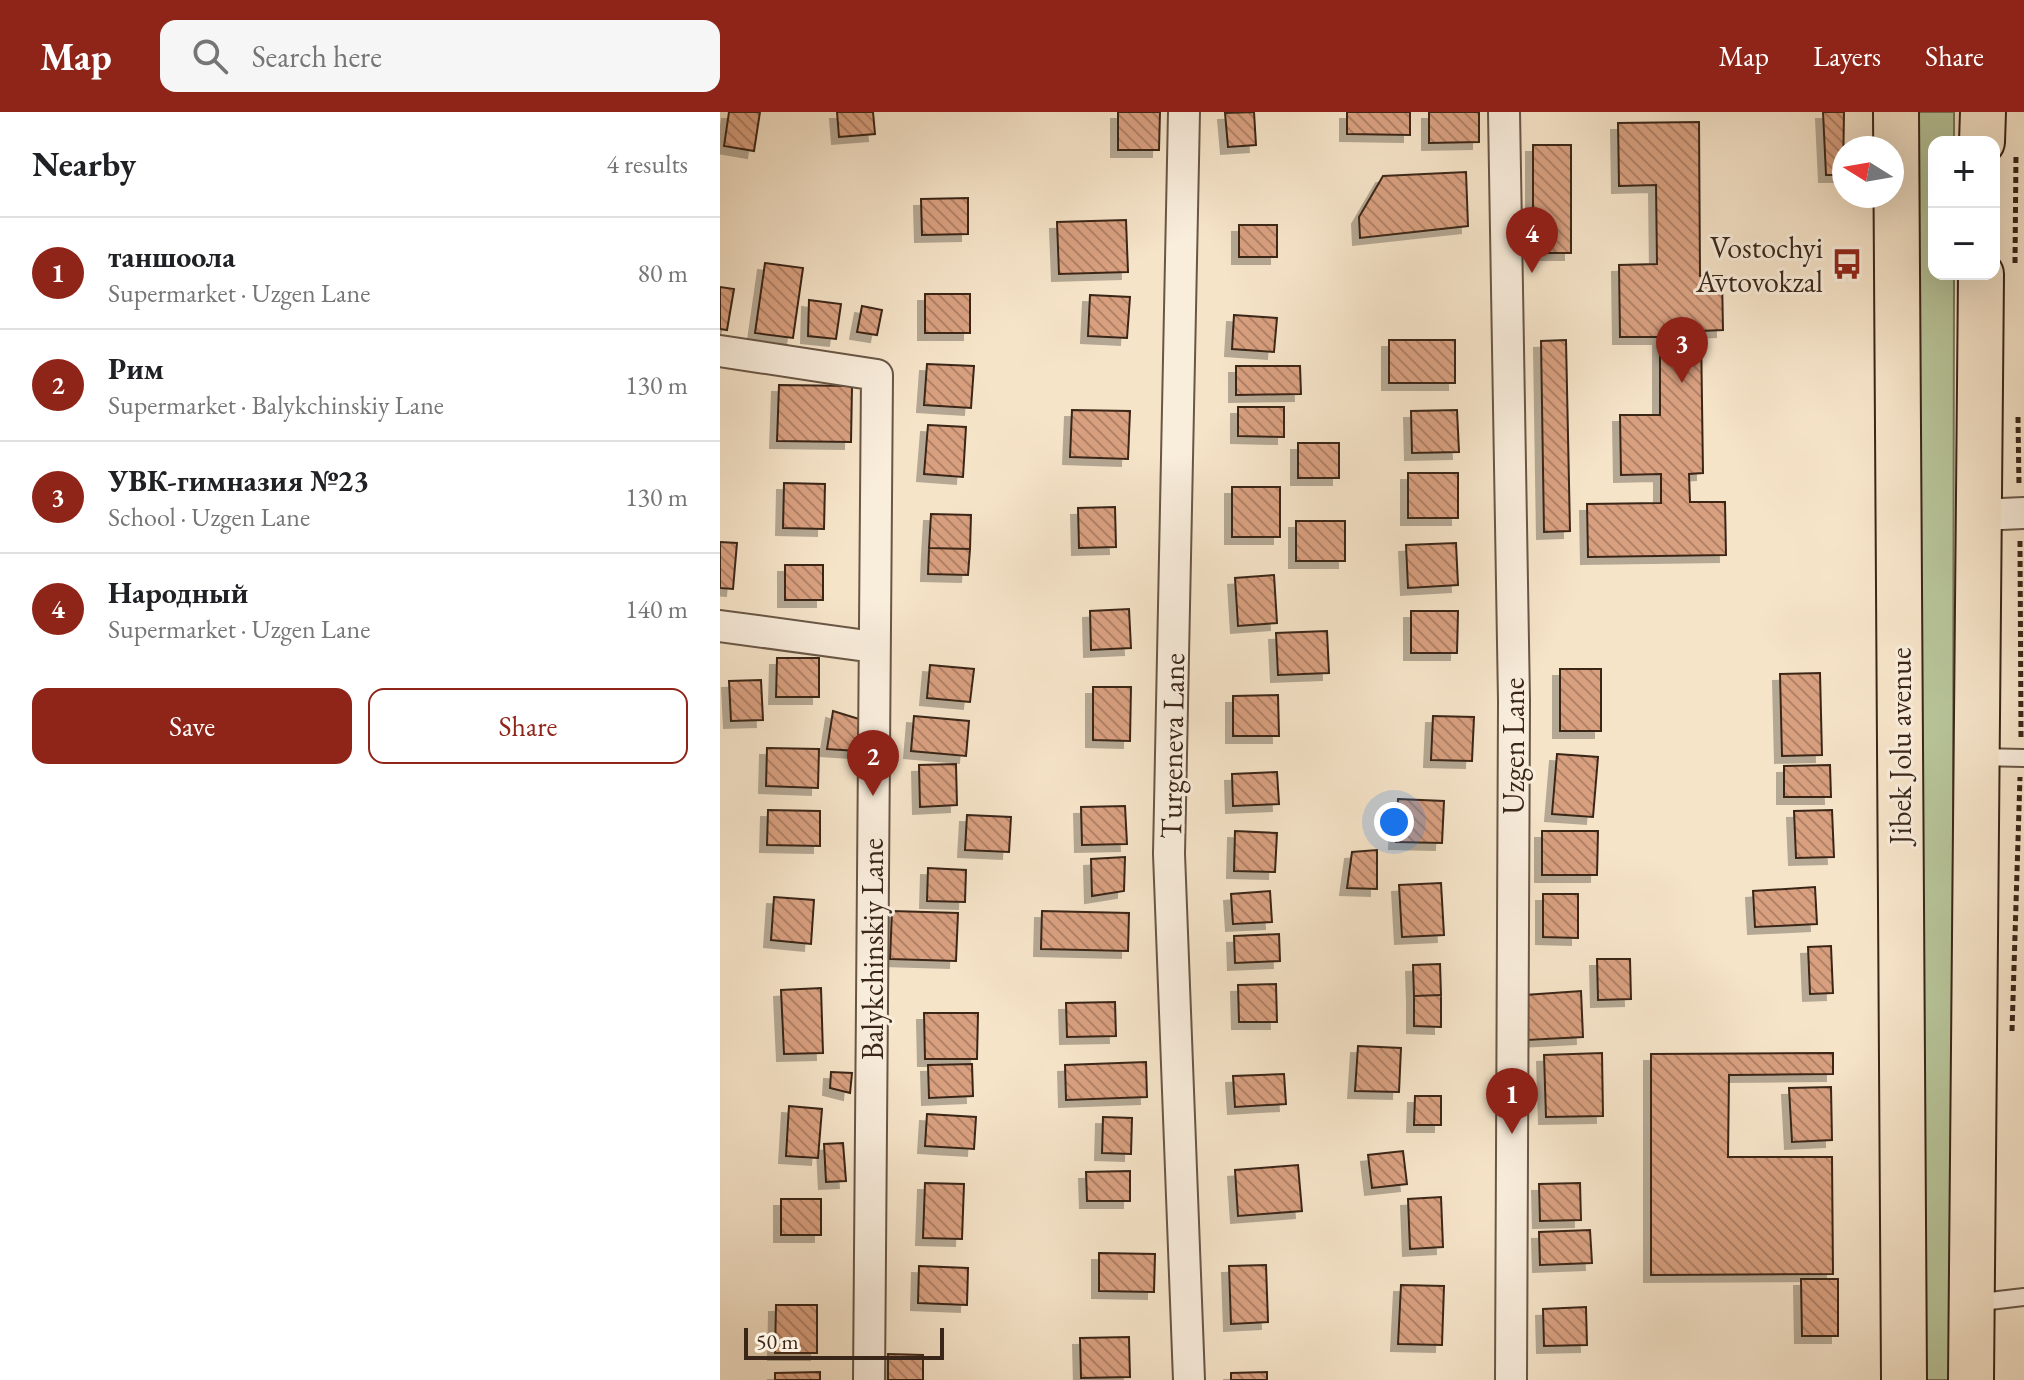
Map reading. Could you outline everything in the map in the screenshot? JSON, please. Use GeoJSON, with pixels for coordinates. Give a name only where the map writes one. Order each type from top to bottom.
{"type":"FeatureCollection","features":[{"type":"Feature","properties":{"kind":"main road","name":"Jibek Jolu avenue"},"geometry":{"type":"LineString","coordinates":[[1896,112],[1904,1380]]}},
{"type":"Feature","properties":{"kind":"main road"},"geometry":{"type":"LineString","coordinates":[[1982,136],[1983,112]]}},
{"type":"Feature","properties":{"kind":"main road"},"geometry":{"type":"LineString","coordinates":[[1971,1380],[1981,280]]}},
{"type":"Feature","properties":{"kind":"street","name":"Turgeneva Lane"},"geometry":{"type":"LineString","coordinates":[[1184,112],[1169,854],[1189,1380]]}},
{"type":"Feature","properties":{"kind":"street","name":"Uzgen Lane"},"geometry":{"type":"LineString","coordinates":[[1504,112],[1514,701],[1511,1380]]}},
{"type":"Feature","properties":{"kind":"street","name":"Balykchinskiy Lane"},"geometry":{"type":"LineString","coordinates":[[720,351],[877,375],[869,1380]]}},
{"type":"Feature","properties":{"kind":"street"},"geometry":{"type":"LineString","coordinates":[[1979,515],[2024,513]]}},
{"type":"Feature","properties":{"kind":"street"},"geometry":{"type":"LineString","coordinates":[[720,626],[874,647]]}},
{"type":"Feature","properties":{"kind":"lane"},"geometry":{"type":"LineString","coordinates":[[1976,757],[2024,758]]}},
{"type":"Feature","properties":{"kind":"lane"},"geometry":{"type":"LineString","coordinates":[[1972,1303],[2024,1297]]}},
{"type":"Feature","properties":{"kind":"green space"},"geometry":{"type":"Polygon","coordinates":[[[1918,112],[1954,112],[1954,136],[1928,136],[1928,280],[1954,280],[1952,1380],[1920,1380],[1918,112]]]}},
{"type":"Feature","properties":{"kind":"building"},"geometry":{"type":"Polygon","coordinates":[[[729,112],[760,112],[754,151],[724,146],[729,112]]]}},
{"type":"Feature","properties":{"kind":"building"},"geometry":{"type":"Polygon","coordinates":[[[837,112],[873,112],[875,134],[839,137],[837,112]]]}},
{"type":"Feature","properties":{"kind":"building"},"geometry":{"type":"Polygon","coordinates":[[[1118,112],[1160,112],[1159,150],[1118,150],[1118,112]]]}},
{"type":"Feature","properties":{"kind":"building"},"geometry":{"type":"Polygon","coordinates":[[[1254,112],[1256,145],[1228,147],[1225,113],[1254,112]]]}},
{"type":"Feature","properties":{"kind":"building"},"geometry":{"type":"Polygon","coordinates":[[[1347,112],[1410,112],[1410,135],[1347,134],[1347,112]]]}},
{"type":"Feature","properties":{"kind":"building"},"geometry":{"type":"Polygon","coordinates":[[[1429,112],[1479,112],[1479,142],[1429,143],[1429,112]]]}},
{"type":"Feature","properties":{"kind":"building"},"geometry":{"type":"Polygon","coordinates":[[[1823,112],[1844,112],[1844,136],[1832,136],[1832,175],[1826,175],[1823,112]]]}},
{"type":"Feature","properties":{"kind":"building"},"geometry":{"type":"Polygon","coordinates":[[[1699,122],[1700,276],[1722,276],[1723,330],[1701,331],[1703,473],[1689,474],[1690,502],[1725,502],[1726,555],[1588,557],[1587,504],[1661,503],[1661,474],[1621,475],[1620,415],[1660,415],[1660,337],[1620,337],[1619,265],[1657,264],[1656,185],[1619,186],[1618,123],[1699,122]]]}},
{"type":"Feature","properties":{"kind":"building"},"geometry":{"type":"Polygon","coordinates":[[[1533,145],[1571,145],[1571,253],[1533,253],[1533,145]]]}},
{"type":"Feature","properties":{"kind":"building"},"geometry":{"type":"Polygon","coordinates":[[[1466,172],[1468,226],[1360,238],[1359,217],[1383,176],[1466,172]]]}},
{"type":"Feature","properties":{"kind":"building"},"geometry":{"type":"Polygon","coordinates":[[[968,198],[968,234],[922,235],[921,199],[968,198]]]}},
{"type":"Feature","properties":{"kind":"building"},"geometry":{"type":"Polygon","coordinates":[[[1126,220],[1128,272],[1059,274],[1057,222],[1126,220]]]}},
{"type":"Feature","properties":{"kind":"building"},"geometry":{"type":"Polygon","coordinates":[[[1239,225],[1277,225],[1277,257],[1239,257],[1239,225]]]}},
{"type":"Feature","properties":{"kind":"building"},"geometry":{"type":"Polygon","coordinates":[[[765,263],[803,268],[793,338],[755,333],[765,263]]]}},
{"type":"Feature","properties":{"kind":"building"},"geometry":{"type":"Polygon","coordinates":[[[720,287],[734,289],[727,330],[720,329],[720,287]]]}},
{"type":"Feature","properties":{"kind":"building"},"geometry":{"type":"Polygon","coordinates":[[[925,294],[970,294],[970,333],[925,333],[925,294]]]}},
{"type":"Feature","properties":{"kind":"building"},"geometry":{"type":"Polygon","coordinates":[[[1090,295],[1130,297],[1127,338],[1088,336],[1090,295]]]}},
{"type":"Feature","properties":{"kind":"building"},"geometry":{"type":"Polygon","coordinates":[[[809,300],[841,304],[836,339],[808,336],[809,300]]]}},
{"type":"Feature","properties":{"kind":"building"},"geometry":{"type":"Polygon","coordinates":[[[862,306],[882,310],[877,335],[857,332],[862,306]]]}},
{"type":"Feature","properties":{"kind":"building"},"geometry":{"type":"Polygon","coordinates":[[[1234,315],[1277,318],[1274,352],[1232,349],[1234,315]]]}},
{"type":"Feature","properties":{"kind":"building"},"geometry":{"type":"Polygon","coordinates":[[[1389,340],[1455,340],[1455,383],[1389,383],[1389,340]]]}},
{"type":"Feature","properties":{"kind":"building"},"geometry":{"type":"Polygon","coordinates":[[[1566,340],[1570,531],[1544,532],[1541,341],[1566,340]]]}},
{"type":"Feature","properties":{"kind":"building"},"geometry":{"type":"Polygon","coordinates":[[[927,364],[974,366],[971,408],[924,405],[927,364]]]}},
{"type":"Feature","properties":{"kind":"building"},"geometry":{"type":"Polygon","coordinates":[[[1236,366],[1300,366],[1301,394],[1236,395],[1236,366]]]}},
{"type":"Feature","properties":{"kind":"building"},"geometry":{"type":"Polygon","coordinates":[[[779,385],[852,386],[851,442],[777,441],[779,385]]]}},
{"type":"Feature","properties":{"kind":"building"},"geometry":{"type":"Polygon","coordinates":[[[1238,407],[1284,407],[1284,437],[1238,436],[1238,407]]]}},
{"type":"Feature","properties":{"kind":"building"},"geometry":{"type":"Polygon","coordinates":[[[1072,410],[1130,411],[1128,459],[1070,457],[1072,410]]]}},
{"type":"Feature","properties":{"kind":"building"},"geometry":{"type":"Polygon","coordinates":[[[1457,410],[1459,452],[1412,453],[1411,411],[1457,410]]]}},
{"type":"Feature","properties":{"kind":"building"},"geometry":{"type":"Polygon","coordinates":[[[928,425],[966,427],[963,477],[924,474],[928,425]]]}},
{"type":"Feature","properties":{"kind":"building"},"geometry":{"type":"Polygon","coordinates":[[[1298,443],[1339,443],[1339,478],[1298,478],[1298,443]]]}},
{"type":"Feature","properties":{"kind":"building"},"geometry":{"type":"Polygon","coordinates":[[[1408,473],[1458,473],[1458,518],[1408,518],[1408,473]]]}},
{"type":"Feature","properties":{"kind":"building"},"geometry":{"type":"Polygon","coordinates":[[[784,483],[825,484],[824,529],[783,528],[784,483]]]}},
{"type":"Feature","properties":{"kind":"building"},"geometry":{"type":"Polygon","coordinates":[[[1232,487],[1280,487],[1280,537],[1232,537],[1232,487]]]}},
{"type":"Feature","properties":{"kind":"building"},"geometry":{"type":"Polygon","coordinates":[[[1115,507],[1116,547],[1079,548],[1078,508],[1115,507]]]}},
{"type":"Feature","properties":{"kind":"building"},"geometry":{"type":"Polygon","coordinates":[[[931,514],[971,515],[970,549],[929,548],[931,514]]]}},
{"type":"Feature","properties":{"kind":"building"},"geometry":{"type":"Polygon","coordinates":[[[1296,521],[1345,521],[1345,561],[1296,561],[1296,521]]]}},
{"type":"Feature","properties":{"kind":"building"},"geometry":{"type":"Polygon","coordinates":[[[720,542],[737,543],[733,589],[720,588],[720,542]]]}},
{"type":"Feature","properties":{"kind":"building"},"geometry":{"type":"Polygon","coordinates":[[[1456,543],[1458,585],[1408,588],[1406,545],[1456,543]]]}},
{"type":"Feature","properties":{"kind":"building"},"geometry":{"type":"Polygon","coordinates":[[[929,548],[970,549],[968,575],[928,574],[929,548]]]}},
{"type":"Feature","properties":{"kind":"building"},"geometry":{"type":"Polygon","coordinates":[[[785,565],[823,565],[823,600],[785,600],[785,565]]]}},
{"type":"Feature","properties":{"kind":"building"},"geometry":{"type":"Polygon","coordinates":[[[1274,575],[1277,623],[1238,626],[1235,578],[1274,575]]]}},
{"type":"Feature","properties":{"kind":"building"},"geometry":{"type":"Polygon","coordinates":[[[1129,609],[1131,648],[1091,650],[1090,611],[1129,609]]]}},
{"type":"Feature","properties":{"kind":"building"},"geometry":{"type":"Polygon","coordinates":[[[1411,611],[1458,611],[1457,653],[1411,653],[1411,611]]]}},
{"type":"Feature","properties":{"kind":"building"},"geometry":{"type":"Polygon","coordinates":[[[1327,631],[1329,673],[1278,675],[1276,633],[1327,631]]]}},
{"type":"Feature","properties":{"kind":"building"},"geometry":{"type":"Polygon","coordinates":[[[777,658],[819,658],[819,697],[776,697],[777,658]]]}},
{"type":"Feature","properties":{"kind":"building"},"geometry":{"type":"Polygon","coordinates":[[[930,665],[974,669],[970,702],[927,698],[930,665]]]}},
{"type":"Feature","properties":{"kind":"building"},"geometry":{"type":"Polygon","coordinates":[[[1560,669],[1601,669],[1601,731],[1560,731],[1560,669]]]}},
{"type":"Feature","properties":{"kind":"building"},"geometry":{"type":"Polygon","coordinates":[[[1820,673],[1822,755],[1782,756],[1780,674],[1820,673]]]}},
{"type":"Feature","properties":{"kind":"building"},"geometry":{"type":"Polygon","coordinates":[[[761,680],[763,720],[731,721],[729,681],[761,680]]]}},
{"type":"Feature","properties":{"kind":"building"},"geometry":{"type":"Polygon","coordinates":[[[1093,687],[1131,687],[1130,741],[1093,740],[1093,687]]]}},
{"type":"Feature","properties":{"kind":"building"},"geometry":{"type":"Polygon","coordinates":[[[1278,695],[1279,736],[1233,736],[1233,696],[1278,695]]]}},
{"type":"Feature","properties":{"kind":"building"},"geometry":{"type":"Polygon","coordinates":[[[833,711],[859,719],[857,751],[827,749],[833,711]]]}},
{"type":"Feature","properties":{"kind":"building"},"geometry":{"type":"Polygon","coordinates":[[[914,716],[969,721],[966,756],[911,751],[914,716]]]}},
{"type":"Feature","properties":{"kind":"building"},"geometry":{"type":"Polygon","coordinates":[[[1433,716],[1474,717],[1472,761],[1431,760],[1433,716]]]}},
{"type":"Feature","properties":{"kind":"building"},"geometry":{"type":"Polygon","coordinates":[[[767,748],[819,749],[818,788],[766,786],[767,748]]]}},
{"type":"Feature","properties":{"kind":"building"},"geometry":{"type":"Polygon","coordinates":[[[1557,754],[1598,757],[1593,817],[1552,814],[1557,754]]]}},
{"type":"Feature","properties":{"kind":"building"},"geometry":{"type":"Polygon","coordinates":[[[956,764],[957,805],[920,807],[919,765],[956,764]]]}},
{"type":"Feature","properties":{"kind":"building"},"geometry":{"type":"Polygon","coordinates":[[[1830,765],[1831,797],[1784,797],[1784,766],[1830,765]]]}},
{"type":"Feature","properties":{"kind":"building"},"geometry":{"type":"Polygon","coordinates":[[[1277,772],[1279,804],[1233,806],[1232,774],[1277,772]]]}},
{"type":"Feature","properties":{"kind":"building"},"geometry":{"type":"Polygon","coordinates":[[[1398,799],[1444,801],[1442,843],[1396,842],[1398,799]]]}},
{"type":"Feature","properties":{"kind":"building"},"geometry":{"type":"Polygon","coordinates":[[[1125,806],[1127,844],[1082,845],[1081,807],[1125,806]]]}},
{"type":"Feature","properties":{"kind":"building"},"geometry":{"type":"Polygon","coordinates":[[[768,810],[820,811],[820,846],[767,845],[768,810]]]}},
{"type":"Feature","properties":{"kind":"building"},"geometry":{"type":"Polygon","coordinates":[[[1832,810],[1834,857],[1796,858],[1794,811],[1832,810]]]}},
{"type":"Feature","properties":{"kind":"building"},"geometry":{"type":"Polygon","coordinates":[[[967,815],[1011,817],[1009,852],[965,850],[967,815]]]}},
{"type":"Feature","properties":{"kind":"building"},"geometry":{"type":"Polygon","coordinates":[[[1235,831],[1277,833],[1275,872],[1234,871],[1235,831]]]}},
{"type":"Feature","properties":{"kind":"building"},"geometry":{"type":"Polygon","coordinates":[[[1542,831],[1598,831],[1597,875],[1542,875],[1542,831]]]}},
{"type":"Feature","properties":{"kind":"building"},"geometry":{"type":"Polygon","coordinates":[[[1377,850],[1377,889],[1347,888],[1352,852],[1377,850]]]}},
{"type":"Feature","properties":{"kind":"building"},"geometry":{"type":"Polygon","coordinates":[[[1125,857],[1124,891],[1092,896],[1091,859],[1125,857]]]}},
{"type":"Feature","properties":{"kind":"building"},"geometry":{"type":"Polygon","coordinates":[[[928,868],[966,870],[965,902],[927,901],[928,868]]]}},
{"type":"Feature","properties":{"kind":"building"},"geometry":{"type":"Polygon","coordinates":[[[1441,883],[1444,935],[1402,937],[1399,885],[1441,883]]]}},
{"type":"Feature","properties":{"kind":"building"},"geometry":{"type":"Polygon","coordinates":[[[1815,887],[1817,924],[1755,927],[1753,891],[1815,887]]]}},
{"type":"Feature","properties":{"kind":"building"},"geometry":{"type":"Polygon","coordinates":[[[1270,891],[1272,922],[1233,924],[1231,894],[1270,891]]]}},
{"type":"Feature","properties":{"kind":"building"},"geometry":{"type":"Polygon","coordinates":[[[1543,894],[1578,894],[1578,938],[1543,937],[1543,894]]]}},
{"type":"Feature","properties":{"kind":"building"},"geometry":{"type":"Polygon","coordinates":[[[774,897],[814,900],[811,944],[771,940],[774,897]]]}},
{"type":"Feature","properties":{"kind":"building"},"geometry":{"type":"Polygon","coordinates":[[[892,911],[958,913],[956,961],[890,959],[892,911]]]}},
{"type":"Feature","properties":{"kind":"building"},"geometry":{"type":"Polygon","coordinates":[[[1042,911],[1129,913],[1128,951],[1041,949],[1042,911]]]}},
{"type":"Feature","properties":{"kind":"building"},"geometry":{"type":"Polygon","coordinates":[[[1279,934],[1280,961],[1235,963],[1234,936],[1279,934]]]}},
{"type":"Feature","properties":{"kind":"building"},"geometry":{"type":"Polygon","coordinates":[[[1831,946],[1833,993],[1810,994],[1808,947],[1831,946]]]}},
{"type":"Feature","properties":{"kind":"building"},"geometry":{"type":"Polygon","coordinates":[[[1597,959],[1630,959],[1631,999],[1598,1000],[1597,959]]]}},
{"type":"Feature","properties":{"kind":"building"},"geometry":{"type":"Polygon","coordinates":[[[1440,964],[1441,995],[1414,996],[1413,965],[1440,964]]]}},
{"type":"Feature","properties":{"kind":"building"},"geometry":{"type":"Polygon","coordinates":[[[1276,984],[1277,1022],[1239,1022],[1238,985],[1276,984]]]}},
{"type":"Feature","properties":{"kind":"building"},"geometry":{"type":"Polygon","coordinates":[[[821,988],[823,1053],[784,1054],[781,990],[821,988]]]}},
{"type":"Feature","properties":{"kind":"building"},"geometry":{"type":"Polygon","coordinates":[[[1581,991],[1583,1037],[1527,1040],[1525,995],[1581,991]]]}},
{"type":"Feature","properties":{"kind":"building"},"geometry":{"type":"Polygon","coordinates":[[[1441,995],[1441,1027],[1414,1026],[1414,996],[1441,995]]]}},
{"type":"Feature","properties":{"kind":"building"},"geometry":{"type":"Polygon","coordinates":[[[1115,1002],[1116,1036],[1067,1037],[1066,1003],[1115,1002]]]}},
{"type":"Feature","properties":{"kind":"building"},"geometry":{"type":"Polygon","coordinates":[[[924,1013],[978,1013],[977,1059],[925,1059],[924,1013]]]}},
{"type":"Feature","properties":{"kind":"building"},"geometry":{"type":"Polygon","coordinates":[[[1358,1046],[1401,1048],[1399,1092],[1355,1091],[1358,1046]]]}},
{"type":"Feature","properties":{"kind":"building"},"geometry":{"type":"Polygon","coordinates":[[[1602,1053],[1603,1116],[1546,1117],[1544,1055],[1602,1053]]]}},
{"type":"Feature","properties":{"kind":"building"},"geometry":{"type":"Polygon","coordinates":[[[1833,1053],[1833,1074],[1729,1075],[1728,1157],[1832,1157],[1833,1274],[1651,1275],[1651,1054],[1833,1053]]]}},
{"type":"Feature","properties":{"kind":"building"},"geometry":{"type":"Polygon","coordinates":[[[1146,1062],[1147,1097],[1066,1100],[1065,1065],[1146,1062]]]}},
{"type":"Feature","properties":{"kind":"building"},"geometry":{"type":"Polygon","coordinates":[[[972,1064],[973,1096],[929,1098],[928,1065],[972,1064]]]}},
{"type":"Feature","properties":{"kind":"building"},"geometry":{"type":"Polygon","coordinates":[[[831,1072],[852,1073],[850,1093],[830,1088],[831,1072]]]}},
{"type":"Feature","properties":{"kind":"building"},"geometry":{"type":"Polygon","coordinates":[[[1284,1074],[1286,1104],[1235,1107],[1233,1076],[1284,1074]]]}},
{"type":"Feature","properties":{"kind":"building"},"geometry":{"type":"Polygon","coordinates":[[[1831,1087],[1832,1140],[1792,1142],[1789,1088],[1831,1087]]]}},
{"type":"Feature","properties":{"kind":"building"},"geometry":{"type":"Polygon","coordinates":[[[1415,1096],[1441,1096],[1441,1125],[1414,1125],[1415,1096]]]}},
{"type":"Feature","properties":{"kind":"building"},"geometry":{"type":"Polygon","coordinates":[[[789,1106],[822,1109],[818,1158],[786,1156],[789,1106]]]}},
{"type":"Feature","properties":{"kind":"building"},"geometry":{"type":"Polygon","coordinates":[[[927,1114],[976,1117],[974,1149],[925,1146],[927,1114]]]}},
{"type":"Feature","properties":{"kind":"building"},"geometry":{"type":"Polygon","coordinates":[[[1103,1117],[1132,1118],[1131,1154],[1102,1153],[1103,1117]]]}},
{"type":"Feature","properties":{"kind":"building"},"geometry":{"type":"Polygon","coordinates":[[[843,1143],[846,1181],[826,1182],[824,1144],[843,1143]]]}},
{"type":"Feature","properties":{"kind":"building"},"geometry":{"type":"Polygon","coordinates":[[[1403,1151],[1407,1184],[1372,1188],[1368,1155],[1403,1151]]]}},
{"type":"Feature","properties":{"kind":"building"},"geometry":{"type":"Polygon","coordinates":[[[1298,1165],[1302,1211],[1238,1216],[1235,1170],[1298,1165]]]}},
{"type":"Feature","properties":{"kind":"building"},"geometry":{"type":"Polygon","coordinates":[[[1130,1171],[1130,1201],[1087,1201],[1086,1172],[1130,1171]]]}},
{"type":"Feature","properties":{"kind":"building"},"geometry":{"type":"Polygon","coordinates":[[[925,1183],[964,1184],[962,1239],[923,1238],[925,1183]]]}},
{"type":"Feature","properties":{"kind":"building"},"geometry":{"type":"Polygon","coordinates":[[[1580,1183],[1581,1220],[1540,1221],[1539,1184],[1580,1183]]]}},
{"type":"Feature","properties":{"kind":"building"},"geometry":{"type":"Polygon","coordinates":[[[1441,1197],[1443,1247],[1410,1249],[1408,1199],[1441,1197]]]}},
{"type":"Feature","properties":{"kind":"building"},"geometry":{"type":"Polygon","coordinates":[[[781,1199],[821,1199],[821,1235],[781,1235],[781,1199]]]}},
{"type":"Feature","properties":{"kind":"building"},"geometry":{"type":"Polygon","coordinates":[[[1590,1230],[1592,1263],[1540,1265],[1539,1232],[1590,1230]]]}},
{"type":"Feature","properties":{"kind":"building"},"geometry":{"type":"Polygon","coordinates":[[[1099,1253],[1155,1254],[1154,1292],[1099,1291],[1099,1253]]]}},
{"type":"Feature","properties":{"kind":"building"},"geometry":{"type":"Polygon","coordinates":[[[1266,1265],[1268,1322],[1231,1324],[1229,1266],[1266,1265]]]}},
{"type":"Feature","properties":{"kind":"building"},"geometry":{"type":"Polygon","coordinates":[[[919,1266],[968,1268],[967,1305],[918,1303],[919,1266]]]}},
{"type":"Feature","properties":{"kind":"building"},"geometry":{"type":"Polygon","coordinates":[[[1801,1279],[1838,1279],[1838,1336],[1802,1336],[1801,1279]]]}},
{"type":"Feature","properties":{"kind":"building"},"geometry":{"type":"Polygon","coordinates":[[[1401,1285],[1444,1286],[1442,1345],[1398,1344],[1401,1285]]]}},
{"type":"Feature","properties":{"kind":"building"},"geometry":{"type":"Polygon","coordinates":[[[776,1305],[817,1305],[817,1353],[775,1353],[776,1305]]]}},
{"type":"Feature","properties":{"kind":"building"},"geometry":{"type":"Polygon","coordinates":[[[1586,1307],[1587,1345],[1544,1346],[1543,1309],[1586,1307]]]}},
{"type":"Feature","properties":{"kind":"building"},"geometry":{"type":"Polygon","coordinates":[[[1129,1337],[1130,1377],[1081,1378],[1080,1338],[1129,1337]]]}},
{"type":"Feature","properties":{"kind":"building"},"geometry":{"type":"Polygon","coordinates":[[[888,1354],[923,1355],[923,1380],[888,1380],[888,1354]]]}},
{"type":"Feature","properties":{"kind":"building"},"geometry":{"type":"Polygon","coordinates":[[[820,1372],[820,1380],[775,1380],[775,1373],[820,1372]]]}},
{"type":"Feature","properties":{"kind":"building"},"geometry":{"type":"Polygon","coordinates":[[[1267,1372],[1267,1380],[1231,1380],[1231,1373],[1267,1372]]]}},
{"type":"Feature","properties":{"kind":"place","name":"Vostochyi Avtovokzal"},"geometry":{"type":"Point","coordinates":[1847,264]}},
{"type":"Feature","properties":{"kind":"place","name":"Народный"},"geometry":{"type":"Point","coordinates":[1532,273]}},
{"type":"Feature","properties":{"kind":"place","name":"УВК-гимназия №23"},"geometry":{"type":"Point","coordinates":[1682,383]}},
{"type":"Feature","properties":{"kind":"place","name":"Рим"},"geometry":{"type":"Point","coordinates":[873,796]}},
{"type":"Feature","properties":{"kind":"place","name":"таншоола"},"geometry":{"type":"Point","coordinates":[1512,1134]}}]}
